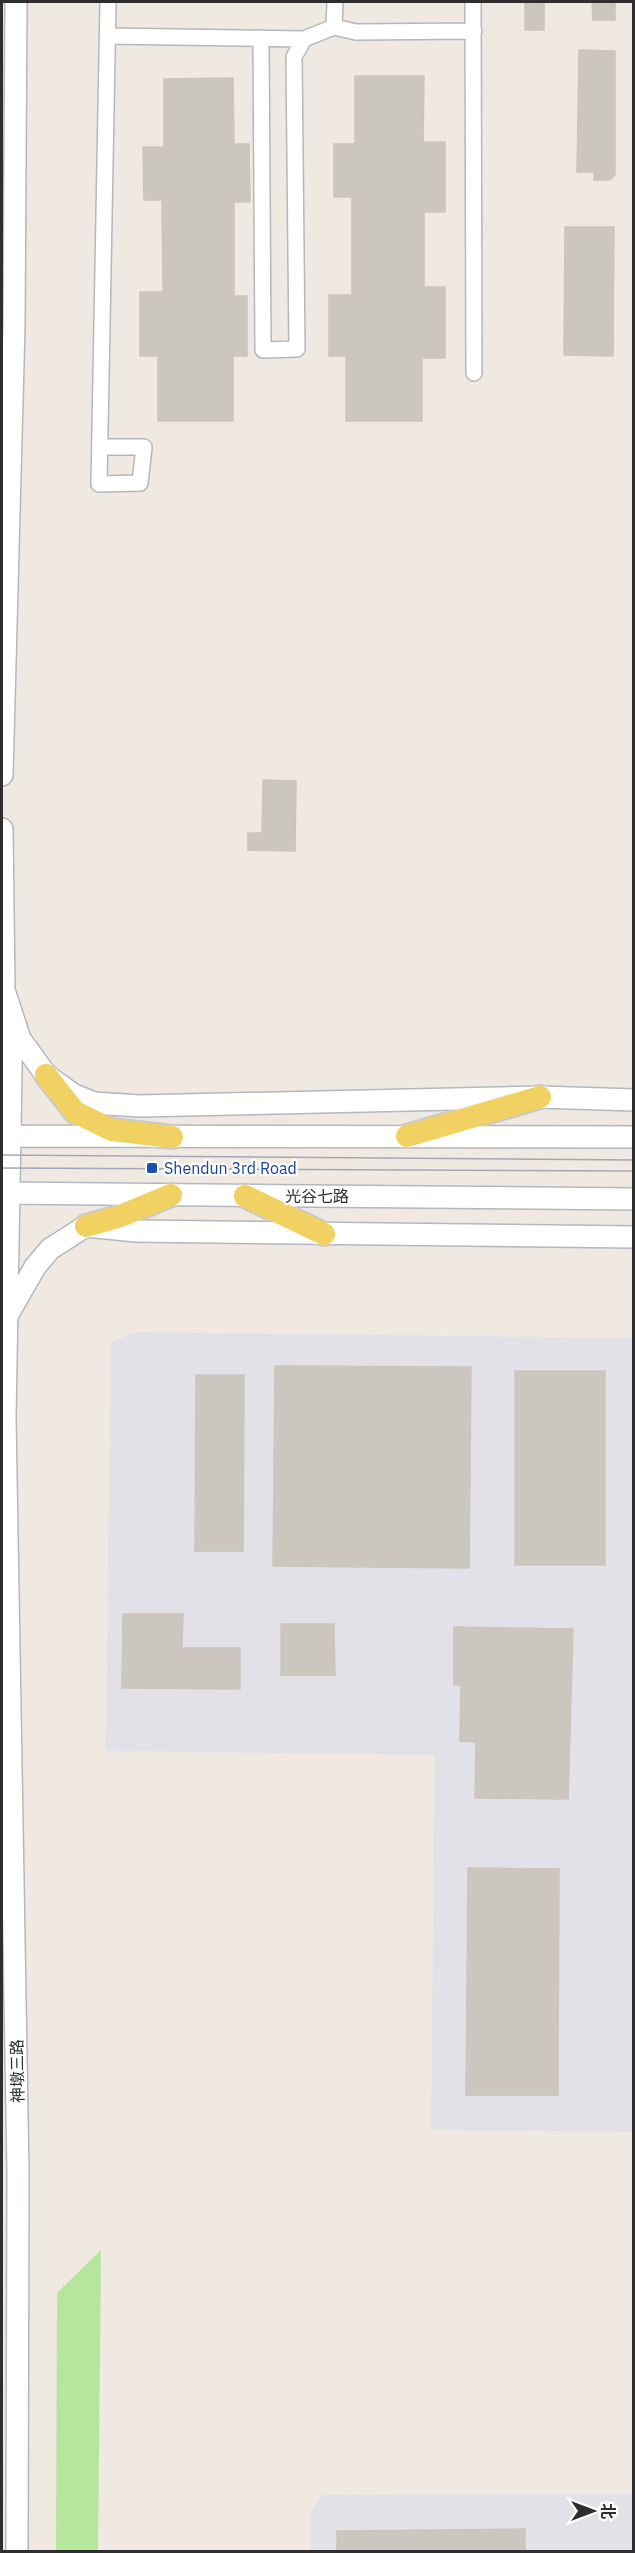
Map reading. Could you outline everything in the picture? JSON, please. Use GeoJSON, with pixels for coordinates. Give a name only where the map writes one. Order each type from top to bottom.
{"type":"FeatureCollection","features":[{"type":"Feature","properties":{"kind":"main road"},"geometry":{"type":"LineString","coordinates":[[46,1075],[75,1112],[112,1130],[172,1137]]}},
{"type":"Feature","properties":{"kind":"main road"},"geometry":{"type":"LineString","coordinates":[[407,1136],[540,1097]]}},
{"type":"Feature","properties":{"kind":"main road"},"geometry":{"type":"LineString","coordinates":[[86,1226],[118,1217],[171,1195]]}},
{"type":"Feature","properties":{"kind":"main road"},"geometry":{"type":"LineString","coordinates":[[245,1196],[324,1234]]}},
{"type":"Feature","properties":{"kind":"street"},"geometry":{"type":"LineString","coordinates":[[2,775],[8,325],[16,2]]}},
{"type":"Feature","properties":{"kind":"street"},"geometry":{"type":"LineString","coordinates":[[100,447],[108,2]]}},
{"type":"Feature","properties":{"kind":"street"},"geometry":{"type":"LineString","coordinates":[[334,27],[335,2]]}},
{"type":"Feature","properties":{"kind":"street"},"geometry":{"type":"LineString","coordinates":[[473,2],[474,372]]}},
{"type":"Feature","properties":{"kind":"street"},"geometry":{"type":"LineString","coordinates":[[109,36],[304,39],[334,27],[356,32],[474,31]]}},
{"type":"Feature","properties":{"kind":"street"},"geometry":{"type":"LineString","coordinates":[[261,38],[262,350],[297,349],[294,57],[304,39]]}},
{"type":"Feature","properties":{"kind":"street"},"geometry":{"type":"LineString","coordinates":[[2,829],[3,993],[20,1039],[46,1075],[74,1095],[94,1103],[139,1106],[540,1097],[633,1100]]}},
{"type":"Feature","properties":{"kind":"street","name":"神墩三路"},"geometry":{"type":"LineString","coordinates":[[12,1015],[5,1136],[7,1317],[5,1430],[10,2200],[17,2552]]}},
{"type":"Feature","properties":{"kind":"street"},"geometry":{"type":"LineString","coordinates":[[5,1136],[633,1137]]}},
{"type":"Feature","properties":{"kind":"street","name":"光谷七路"},"geometry":{"type":"LineString","coordinates":[[5,1193],[633,1199]]}},
{"type":"Feature","properties":{"kind":"street"},"geometry":{"type":"LineString","coordinates":[[7,1317],[35,1267],[50,1249],[86,1226],[136,1231],[633,1237]]}},
{"type":"Feature","properties":{"kind":"shaded area"},"geometry":{"type":"Polygon","coordinates":[[[136,1332],[633,1338],[633,2132],[431,2130],[435,1755],[106,1751],[111,1342],[136,1332]]]}},
{"type":"Feature","properties":{"kind":"shaded area"},"geometry":{"type":"Polygon","coordinates":[[[633,2494],[633,2551],[311,2551],[311,2514],[322,2495],[633,2494]]]}},
{"type":"Feature","properties":{"kind":"green space"},"geometry":{"type":"Polygon","coordinates":[[[101,2250],[98,2551],[56,2551],[57,2293],[101,2250]]]}},
{"type":"Feature","properties":{"kind":"building"},"geometry":{"type":"Polygon","coordinates":[[[525,2],[544,2],[544,30],[525,30],[525,2]]]}},
{"type":"Feature","properties":{"kind":"building"},"geometry":{"type":"Polygon","coordinates":[[[592,2],[615,2],[615,20],[593,20],[592,2]]]}},
{"type":"Feature","properties":{"kind":"building"},"geometry":{"type":"Polygon","coordinates":[[[579,50],[615,51],[615,175],[610,180],[594,180],[594,172],[577,172],[579,50]]]}},
{"type":"Feature","properties":{"kind":"building"},"geometry":{"type":"Polygon","coordinates":[[[355,76],[424,76],[423,142],[445,142],[445,212],[424,212],[424,287],[445,287],[445,358],[422,358],[422,421],[346,421],[346,356],[329,356],[329,295],[352,295],[352,197],[334,197],[334,144],[355,144],[355,76]]]}},
{"type":"Feature","properties":{"kind":"building"},"geometry":{"type":"Polygon","coordinates":[[[233,78],[234,144],[249,144],[250,202],[234,202],[234,296],[247,296],[247,356],[233,356],[233,421],[158,421],[158,356],[140,356],[140,292],[163,292],[162,200],[144,200],[143,147],[164,147],[164,79],[233,78]]]}},
{"type":"Feature","properties":{"kind":"building"},"geometry":{"type":"Polygon","coordinates":[[[565,227],[614,227],[613,356],[564,355],[565,227]]]}},
{"type":"Feature","properties":{"kind":"building"},"geometry":{"type":"Polygon","coordinates":[[[263,780],[296,781],[295,851],[248,850],[248,833],[262,833],[263,780]]]}},
{"type":"Feature","properties":{"kind":"building"},"geometry":{"type":"Polygon","coordinates":[[[275,1366],[471,1367],[469,1568],[273,1566],[275,1366]]]}},
{"type":"Feature","properties":{"kind":"building"},"geometry":{"type":"Polygon","coordinates":[[[515,1371],[605,1371],[605,1565],[515,1565],[515,1371]]]}},
{"type":"Feature","properties":{"kind":"building"},"geometry":{"type":"Polygon","coordinates":[[[196,1375],[244,1375],[243,1551],[195,1551],[196,1375]]]}},
{"type":"Feature","properties":{"kind":"building"},"geometry":{"type":"Polygon","coordinates":[[[123,1614],[183,1614],[182,1648],[240,1648],[240,1689],[122,1688],[123,1614]]]}},
{"type":"Feature","properties":{"kind":"building"},"geometry":{"type":"Polygon","coordinates":[[[281,1624],[334,1624],[335,1675],[281,1675],[281,1624]]]}},
{"type":"Feature","properties":{"kind":"building"},"geometry":{"type":"Polygon","coordinates":[[[454,1627],[573,1629],[568,1799],[475,1798],[476,1742],[460,1741],[461,1685],[454,1685],[454,1627]]]}},
{"type":"Feature","properties":{"kind":"building"},"geometry":{"type":"Polygon","coordinates":[[[468,1868],[559,1869],[558,2095],[466,2095],[468,1868]]]}},
{"type":"Feature","properties":{"kind":"building"},"geometry":{"type":"Polygon","coordinates":[[[525,2529],[525,2552],[337,2552],[337,2531],[525,2529]]]}},
{"type":"Feature","properties":{"kind":"tram line"},"geometry":{"type":"LineString","coordinates":[[2,1155],[634,1160]]}},
{"type":"Feature","properties":{"kind":"tram line"},"geometry":{"type":"LineString","coordinates":[[2,1168],[634,1171]]}},
{"type":"Feature","properties":{"kind":"place","name":"Shendun 3rd Road"},"geometry":{"type":"Point","coordinates":[152,1168]}}]}
